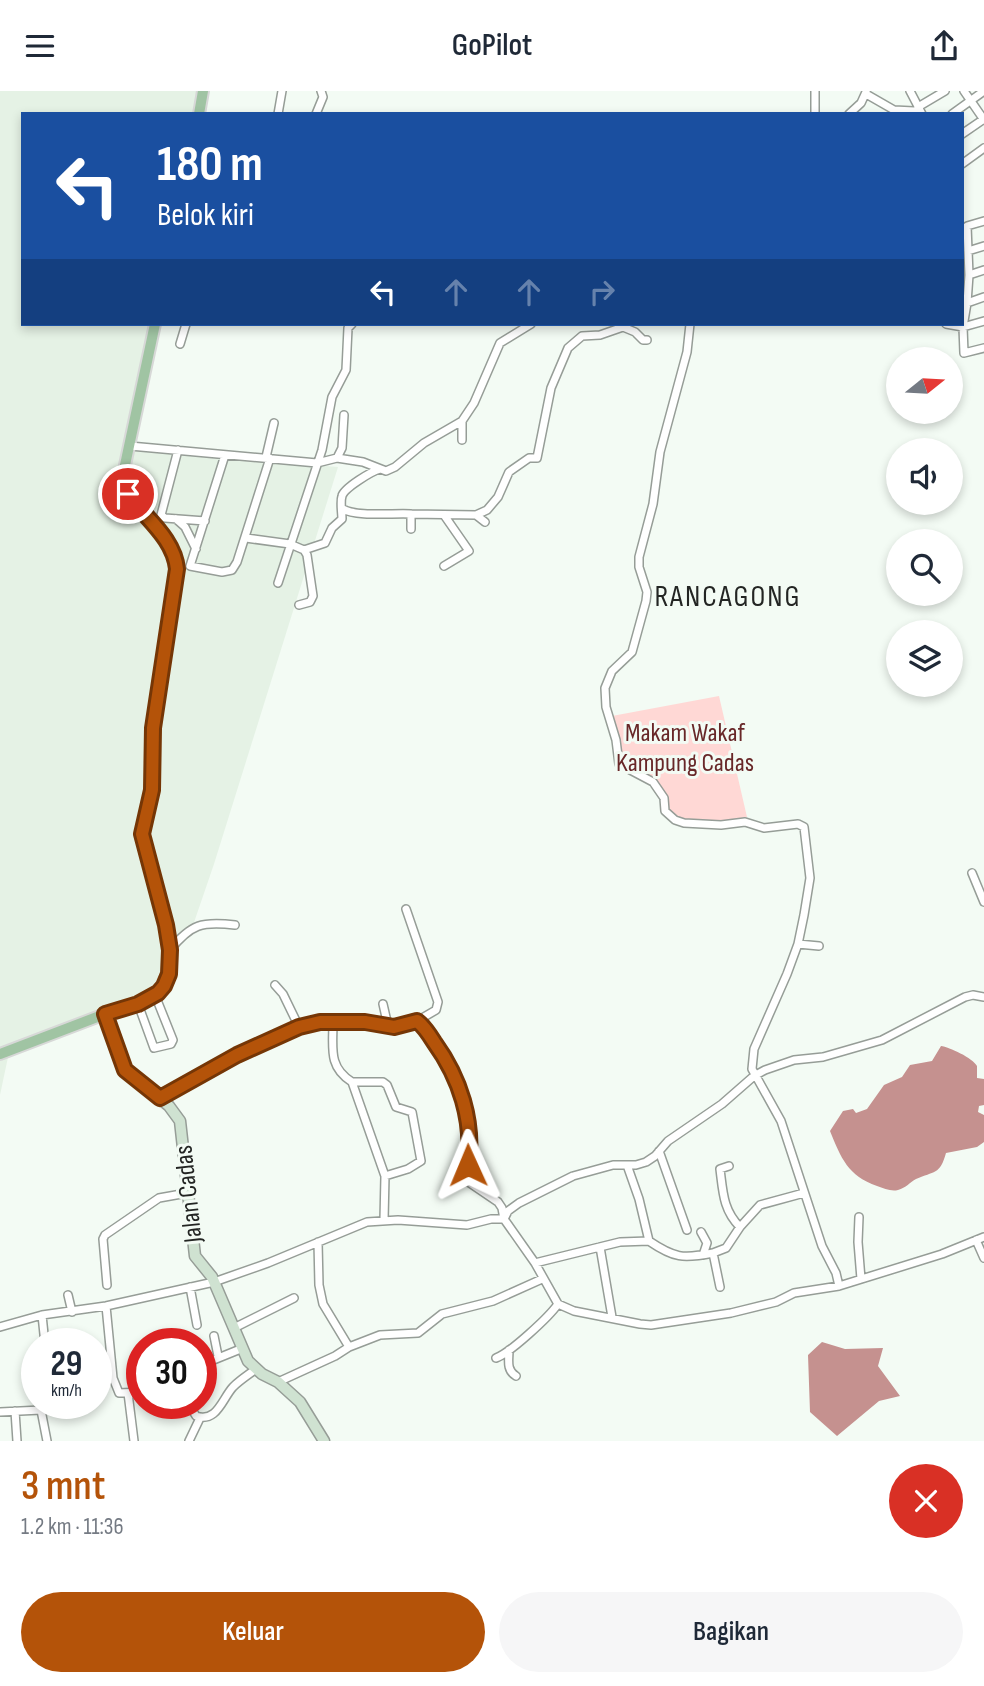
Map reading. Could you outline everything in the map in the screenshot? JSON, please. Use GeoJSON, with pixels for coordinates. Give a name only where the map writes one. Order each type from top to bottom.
{"type":"FeatureCollection","features":[{"type":"Feature","properties":{"kind":"main road"},"geometry":{"type":"LineString","coordinates":[[199,112],[204,91]]}},
{"type":"Feature","properties":{"kind":"main road"},"geometry":{"type":"LineString","coordinates":[[0,1054],[138,1004],[158,993],[169,974],[170,950],[166,925],[142,834],[152,790],[153,728],[177,569],[174,555],[164,537],[126,489],[124,475],[155,326]]}},
{"type":"Feature","properties":{"kind":"street"},"geometry":{"type":"LineString","coordinates":[[278,112],[282,91]]}},
{"type":"Feature","properties":{"kind":"street"},"geometry":{"type":"LineString","coordinates":[[815,112],[816,91]]}},
{"type":"Feature","properties":{"kind":"street"},"geometry":{"type":"LineString","coordinates":[[910,91],[919,111],[944,91]]}},
{"type":"Feature","properties":{"kind":"street"},"geometry":{"type":"LineString","coordinates":[[964,91],[984,119],[964,133]]}},
{"type":"Feature","properties":{"kind":"street"},"geometry":{"type":"LineString","coordinates":[[955,112],[984,91]]}},
{"type":"Feature","properties":{"kind":"street"},"geometry":{"type":"LineString","coordinates":[[317,112],[322,102],[321,92]]}},
{"type":"Feature","properties":{"kind":"street"},"geometry":{"type":"LineString","coordinates":[[851,112],[866,93],[894,110],[903,112]]}},
{"type":"Feature","properties":{"kind":"street"},"geometry":{"type":"LineString","coordinates":[[964,163],[984,148]]}},
{"type":"Feature","properties":{"kind":"street"},"geometry":{"type":"LineString","coordinates":[[964,321],[969,275],[965,249],[967,226],[984,221]]}},
{"type":"Feature","properties":{"kind":"street"},"geometry":{"type":"LineString","coordinates":[[965,249],[984,246]]}},
{"type":"Feature","properties":{"kind":"street"},"geometry":{"type":"LineString","coordinates":[[969,275],[984,270]]}},
{"type":"Feature","properties":{"kind":"street"},"geometry":{"type":"LineString","coordinates":[[967,303],[984,297]]}},
{"type":"Feature","properties":{"kind":"street"},"geometry":{"type":"LineString","coordinates":[[957,326],[984,321]]}},
{"type":"Feature","properties":{"kind":"street"},"geometry":{"type":"LineString","coordinates":[[180,344],[185,326]]}},
{"type":"Feature","properties":{"kind":"street"},"geometry":{"type":"LineString","coordinates":[[278,583],[317,463],[332,397],[346,370],[350,326]]}},
{"type":"Feature","properties":{"kind":"street"},"geometry":{"type":"LineString","coordinates":[[130,446],[317,463],[337,458],[363,462],[386,471],[395,467],[424,443],[462,421],[474,403],[500,343],[528,326]]}},
{"type":"Feature","properties":{"kind":"street"},"geometry":{"type":"LineString","coordinates":[[343,509],[354,514],[387,512],[444,515],[476,515],[487,510],[499,497],[509,472],[529,458],[537,458],[551,388],[568,348],[582,335],[600,335],[622,326]]}},
{"type":"Feature","properties":{"kind":"street"},"geometry":{"type":"LineString","coordinates":[[626,326],[643,340],[647,340]]}},
{"type":"Feature","properties":{"kind":"street"},"geometry":{"type":"LineString","coordinates":[[690,326],[687,352],[660,452],[653,504],[639,557],[646,601],[632,652],[606,680],[606,707],[616,740],[620,766],[653,782],[664,798],[665,811],[675,820],[708,825],[745,822],[764,828],[798,824],[804,827],[810,878],[798,944],[754,1049],[752,1063],[754,1076],[781,1121],[822,1246],[836,1273],[839,1286]]}},
{"type":"Feature","properties":{"kind":"street"},"geometry":{"type":"LineString","coordinates":[[963,327],[964,353],[984,348]]}},
{"type":"Feature","properties":{"kind":"street"},"geometry":{"type":"LineString","coordinates":[[337,458],[342,448],[344,415]]}},
{"type":"Feature","properties":{"kind":"street"},"geometry":{"type":"LineString","coordinates":[[462,421],[462,440]]}},
{"type":"Feature","properties":{"kind":"street"},"geometry":{"type":"LineString","coordinates":[[225,455],[196,549],[187,567],[222,572],[232,570],[246,538],[268,458],[274,423]]}},
{"type":"Feature","properties":{"kind":"street"},"geometry":{"type":"LineString","coordinates":[[178,450],[161,515],[205,521]]}},
{"type":"Feature","properties":{"kind":"street"},"geometry":{"type":"LineString","coordinates":[[304,550],[326,541],[332,528],[342,519],[344,491],[371,472],[380,469]]}},
{"type":"Feature","properties":{"kind":"street"},"geometry":{"type":"LineString","coordinates":[[411,514],[411,529]]}},
{"type":"Feature","properties":{"kind":"street"},"geometry":{"type":"LineString","coordinates":[[444,515],[469,551],[444,566]]}},
{"type":"Feature","properties":{"kind":"street"},"geometry":{"type":"LineString","coordinates":[[476,515],[485,522]]}},
{"type":"Feature","properties":{"kind":"street"},"geometry":{"type":"LineString","coordinates":[[175,519],[185,527],[196,549]]}},
{"type":"Feature","properties":{"kind":"street"},"geometry":{"type":"LineString","coordinates":[[246,538],[290,544],[304,550],[313,596],[310,602],[299,605]]}},
{"type":"Feature","properties":{"kind":"street"},"geometry":{"type":"LineString","coordinates":[[972,873],[984,902]]}},
{"type":"Feature","properties":{"kind":"street"},"geometry":{"type":"LineString","coordinates":[[160,1098],[237,1055],[299,1027],[312,1023],[365,1022],[399,1027],[436,1010],[438,1002],[406,909]]}},
{"type":"Feature","properties":{"kind":"street"},"geometry":{"type":"LineString","coordinates":[[170,950],[191,928],[207,923],[235,925]]}},
{"type":"Feature","properties":{"kind":"street"},"geometry":{"type":"LineString","coordinates":[[798,944],[819,946]]}},
{"type":"Feature","properties":{"kind":"street"},"geometry":{"type":"LineString","coordinates":[[275,985],[284,994],[299,1027]]}},
{"type":"Feature","properties":{"kind":"street"},"geometry":{"type":"LineString","coordinates":[[138,1004],[154,1048],[171,1044],[173,1040],[157,1000],[158,993]]}},
{"type":"Feature","properties":{"kind":"street"},"geometry":{"type":"LineString","coordinates":[[504,1219],[508,1211],[519,1203],[573,1176],[600,1167],[646,1162],[668,1141],[722,1104],[754,1076],[794,1060],[823,1057],[882,1040],[965,997],[984,997]]}},
{"type":"Feature","properties":{"kind":"street"},"geometry":{"type":"LineString","coordinates":[[383,1003],[388,1025]]}},
{"type":"Feature","properties":{"kind":"street","name":"Jalan Cadas"},"geometry":{"type":"LineString","coordinates":[[105,1014],[125,1070],[176,1113],[182,1128],[182,1157],[194,1252],[214,1282],[248,1361],[278,1382],[304,1408],[324,1441]]}},
{"type":"Feature","properties":{"kind":"street"},"geometry":{"type":"LineString","coordinates":[[417,1021],[446,1059],[458,1083],[468,1118],[470,1183],[498,1202],[504,1219],[535,1263],[558,1304],[574,1311],[651,1325],[731,1313],[776,1302],[794,1293],[839,1286],[908,1265],[984,1237]]}},
{"type":"Feature","properties":{"kind":"street"},"geometry":{"type":"LineString","coordinates":[[333,1022],[334,1063],[341,1075],[352,1082],[385,1083],[396,1107],[412,1112],[421,1161],[418,1165],[385,1176]]}},
{"type":"Feature","properties":{"kind":"street"},"geometry":{"type":"LineString","coordinates":[[352,1082],[385,1176],[384,1220]]}},
{"type":"Feature","properties":{"kind":"street"},"geometry":{"type":"LineString","coordinates":[[659,1151],[687,1230]]}},
{"type":"Feature","properties":{"kind":"street"},"geometry":{"type":"LineString","coordinates":[[627,1165],[649,1241]]}},
{"type":"Feature","properties":{"kind":"street"},"geometry":{"type":"LineString","coordinates":[[729,1166],[720,1169],[724,1200],[727,1212],[740,1227]]}},
{"type":"Feature","properties":{"kind":"street"},"geometry":{"type":"LineString","coordinates":[[107,1285],[105,1235],[159,1198],[187,1193]]}},
{"type":"Feature","properties":{"kind":"street"},"geometry":{"type":"LineString","coordinates":[[535,1263],[633,1240],[649,1241],[679,1257],[713,1253],[724,1250],[760,1205],[804,1193]]}},
{"type":"Feature","properties":{"kind":"street"},"geometry":{"type":"LineString","coordinates":[[859,1217],[861,1279]]}},
{"type":"Feature","properties":{"kind":"street"},"geometry":{"type":"LineString","coordinates":[[0,1327],[42,1315],[106,1306],[214,1282],[367,1222],[384,1220],[467,1225],[504,1219]]}},
{"type":"Feature","properties":{"kind":"street"},"geometry":{"type":"LineString","coordinates":[[701,1232],[707,1243],[703,1255]]}},
{"type":"Feature","properties":{"kind":"street"},"geometry":{"type":"LineString","coordinates":[[976,1240],[984,1258]]}},
{"type":"Feature","properties":{"kind":"street"},"geometry":{"type":"LineString","coordinates":[[318,1242],[320,1292],[329,1315],[349,1347]]}},
{"type":"Feature","properties":{"kind":"street"},"geometry":{"type":"LineString","coordinates":[[600,1247],[612,1317]]}},
{"type":"Feature","properties":{"kind":"street"},"geometry":{"type":"LineString","coordinates":[[713,1253],[720,1287]]}},
{"type":"Feature","properties":{"kind":"street"},"geometry":{"type":"LineString","coordinates":[[278,1382],[327,1361],[349,1347],[380,1335],[415,1335],[442,1314],[493,1301],[542,1279]]}},
{"type":"Feature","properties":{"kind":"street"},"geometry":{"type":"LineString","coordinates":[[190,1287],[197,1325]]}},
{"type":"Feature","properties":{"kind":"street"},"geometry":{"type":"LineString","coordinates":[[68,1294],[72,1312]]}},
{"type":"Feature","properties":{"kind":"street"},"geometry":{"type":"LineString","coordinates":[[234,1328],[294,1298]]}},
{"type":"Feature","properties":{"kind":"street"},"geometry":{"type":"LineString","coordinates":[[496,1359],[552,1313],[558,1304]]}},
{"type":"Feature","properties":{"kind":"street"},"geometry":{"type":"LineString","coordinates":[[106,1306],[114,1378],[118,1391],[126,1393]]}},
{"type":"Feature","properties":{"kind":"street"},"geometry":{"type":"LineString","coordinates":[[42,1315],[43,1328]]}},
{"type":"Feature","properties":{"kind":"street"},"geometry":{"type":"LineString","coordinates":[[217,1351],[218,1356],[243,1348]]}},
{"type":"Feature","properties":{"kind":"street"},"geometry":{"type":"LineString","coordinates":[[509,1350],[508,1367],[516,1376]]}},
{"type":"Feature","properties":{"kind":"street"},"geometry":{"type":"LineString","coordinates":[[217,1409],[234,1387],[256,1369]]}},
{"type":"Feature","properties":{"kind":"street"},"geometry":{"type":"LineString","coordinates":[[0,1412],[21,1410]]}},
{"type":"Feature","properties":{"kind":"street"},"geometry":{"type":"LineString","coordinates":[[15,1411],[17,1441]]}},
{"type":"Feature","properties":{"kind":"street"},"geometry":{"type":"LineString","coordinates":[[44,1419],[47,1441]]}},
{"type":"Feature","properties":{"kind":"street"},"geometry":{"type":"LineString","coordinates":[[131,1419],[134,1441]]}},
{"type":"Feature","properties":{"kind":"street"},"geometry":{"type":"LineString","coordinates":[[189,1441],[199,1419]]}},
{"type":"Feature","properties":{"kind":"shaded area"},"geometry":{"type":"Polygon","coordinates":[[[0,91],[199,91],[194,112],[21,112],[21,326],[149,326],[123,449],[338,467],[189,937],[165,955],[165,972],[154,990],[11,1043],[0,1095],[0,91]]]}},
{"type":"Feature","properties":{"kind":"shaded area"},"geometry":{"type":"Polygon","coordinates":[[[941,1046],[971,1060],[977,1066],[977,1078],[984,1079],[984,1105],[979,1106],[978,1112],[984,1115],[984,1142],[977,1147],[946,1153],[939,1169],[901,1189],[890,1190],[867,1182],[847,1165],[830,1131],[843,1111],[853,1109],[856,1113],[867,1109],[884,1085],[902,1077],[910,1065],[932,1061],[941,1046]]]}},
{"type":"Feature","properties":{"kind":"shaded area"},"geometry":{"type":"Polygon","coordinates":[[[822,1342],[845,1349],[883,1348],[878,1366],[900,1396],[879,1401],[837,1436],[810,1412],[808,1355],[822,1342]]]}},
{"type":"Feature","properties":{"kind":"green space","name":"Makam Wakaf Kampung Cadas"},"geometry":{"type":"Polygon","coordinates":[[[719,696],[747,817],[715,823],[672,817],[654,781],[640,770],[618,760],[612,716],[719,696]]]}},
{"type":"Feature","properties":{"kind":"district","name":"RANCAGONG"},"geometry":{"type":"Point","coordinates":[728,597]}},
{"type":"Feature","properties":{"kind":"route"},"geometry":{"type":"LineString","coordinates":[[128,494],[164,537],[174,555],[177,569],[153,728],[152,790],[142,834],[166,925],[170,950],[169,974],[158,993],[138,1004],[105,1014],[122,1066],[160,1098],[237,1055],[312,1023],[365,1022],[399,1027],[417,1021],[446,1059],[458,1083],[468,1118],[468,1165]]}}]}
